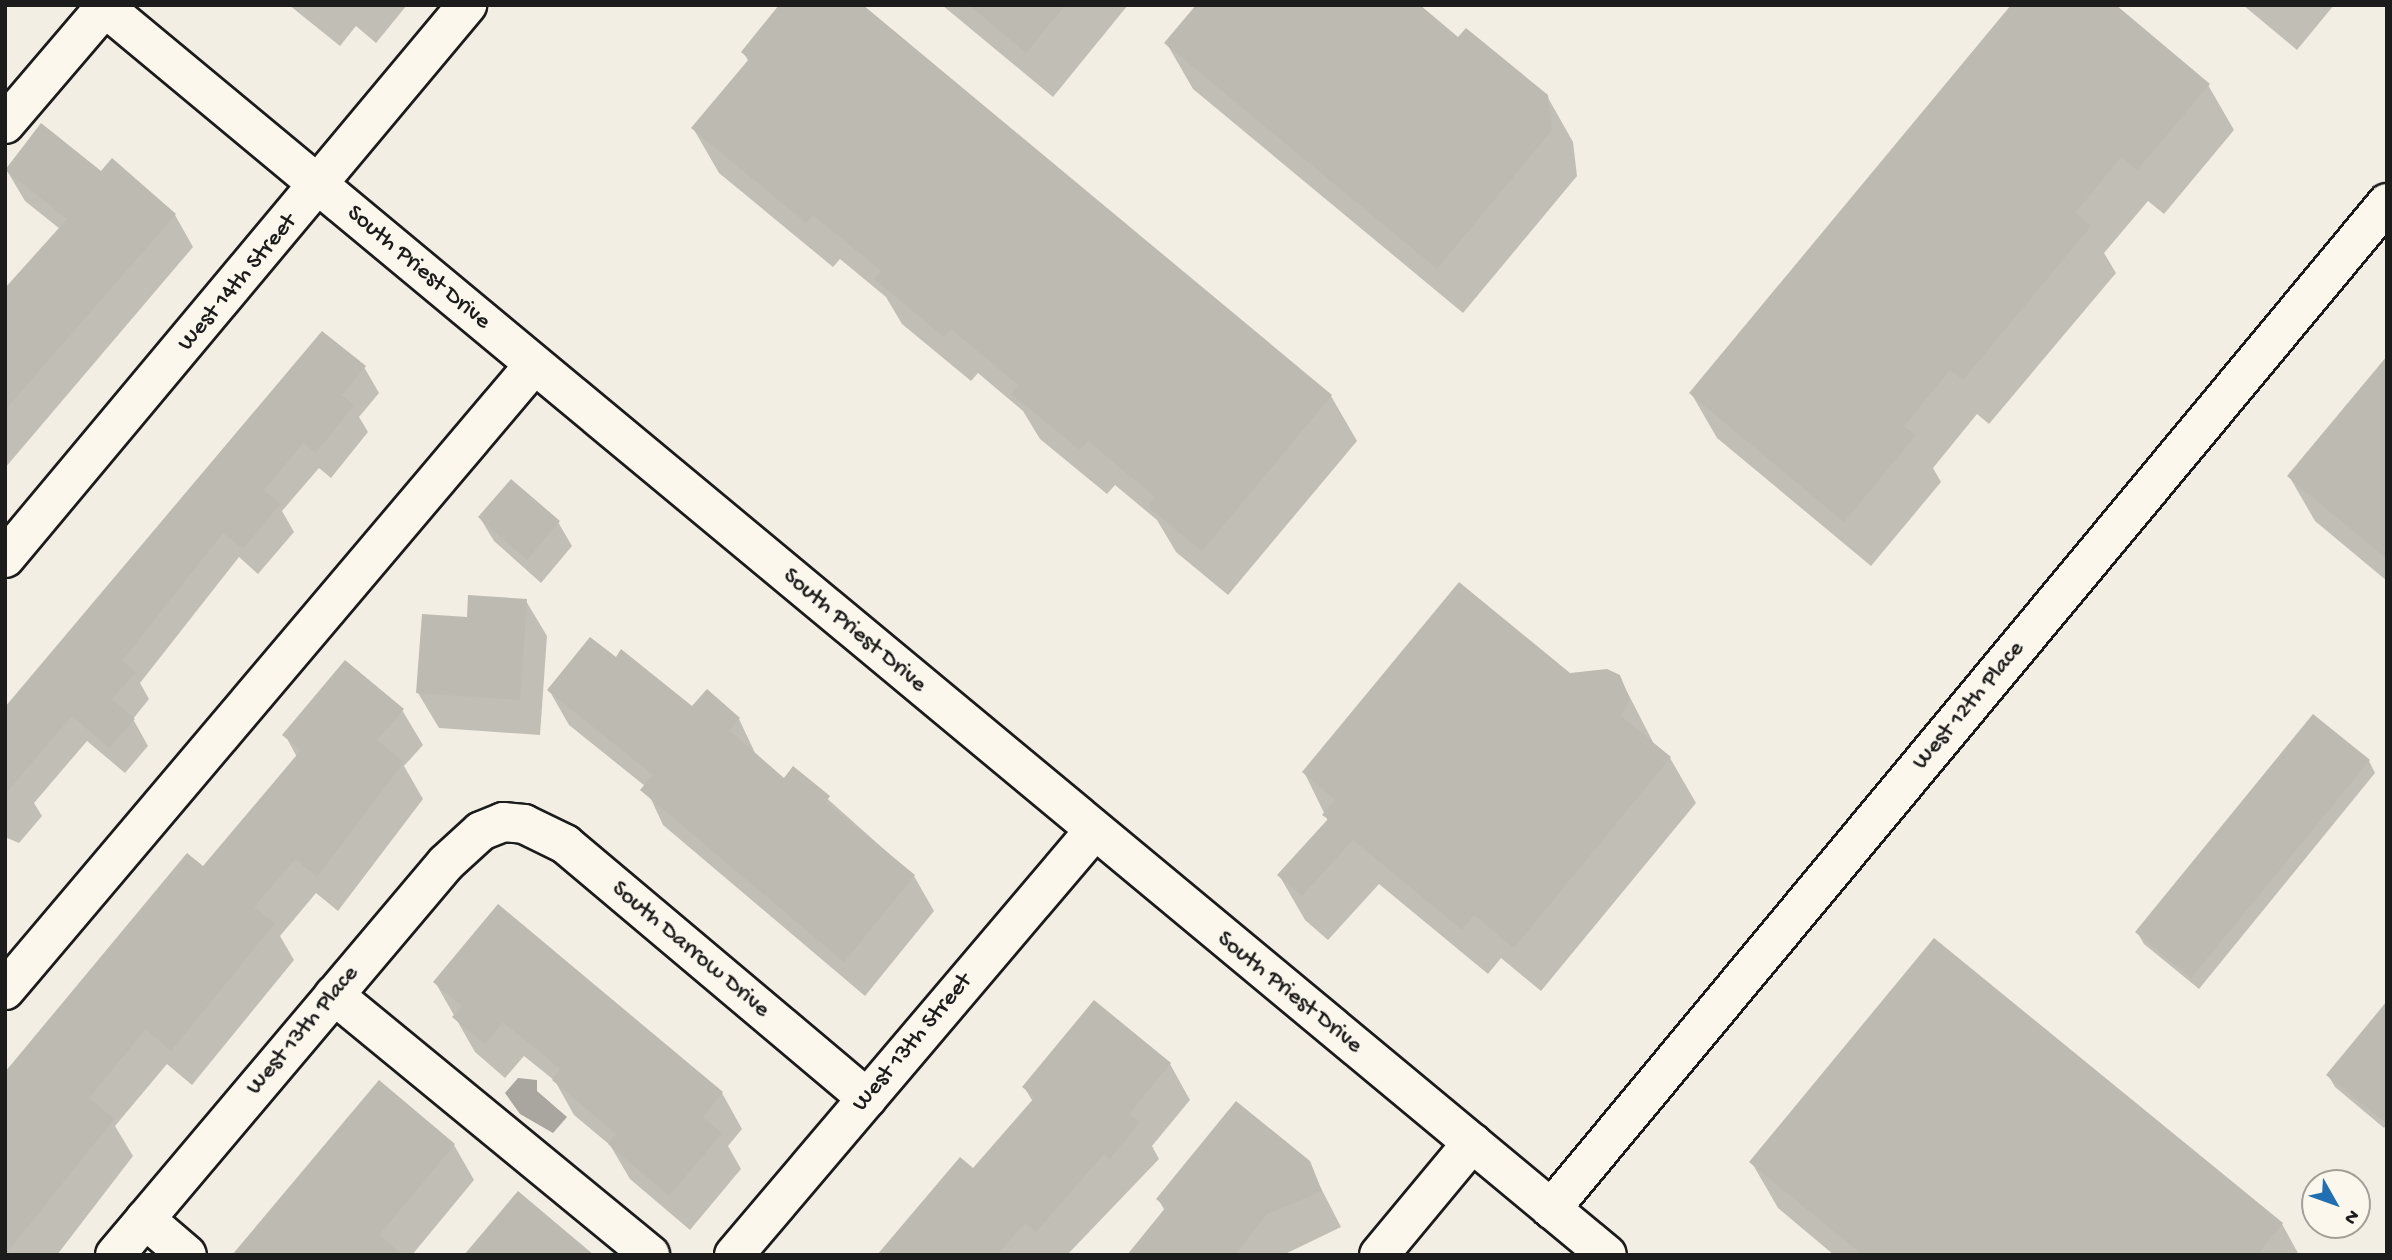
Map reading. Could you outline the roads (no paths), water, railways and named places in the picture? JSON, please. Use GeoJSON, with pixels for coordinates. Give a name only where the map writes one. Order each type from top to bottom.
{"type":"FeatureCollection","features":[{"type":"Feature","properties":{"kind":"street","name":"West 14th Street"},"geometry":{"type":"LineString","coordinates":[[5,558],[320,186],[467,5]]}},
{"type":"Feature","properties":{"kind":"street","name":"South Priest Drive"},"geometry":{"type":"LineString","coordinates":[[103,6],[1093,832],[1607,1255]]}},
{"type":"Feature","properties":{"kind":"street"},"geometry":{"type":"LineString","coordinates":[[5,124],[103,6]]}},
{"type":"Feature","properties":{"kind":"street","name":"West 12th Place"},"geometry":{"type":"LineString","coordinates":[[1552,1209],[2387,203]]}},
{"type":"Feature","properties":{"kind":"street"},"geometry":{"type":"LineString","coordinates":[[5,990],[534,365]]}},
{"type":"Feature","properties":{"kind":"street","name":"West 13th Place"},"geometry":{"type":"LineString","coordinates":[[115,1255],[446,863],[481,831],[503,822]]}},
{"type":"Feature","properties":{"kind":"street","name":"South Darrow Drive"},"geometry":{"type":"LineString","coordinates":[[503,822],[524,824],[565,844],[867,1098]]}},
{"type":"Feature","properties":{"kind":"street","name":"West 13th Street"},"geometry":{"type":"LineString","coordinates":[[734,1255],[1093,832]]}},
{"type":"Feature","properties":{"kind":"street"},"geometry":{"type":"LineString","coordinates":[[334,995],[650,1255]]}},
{"type":"Feature","properties":{"kind":"street"},"geometry":{"type":"LineString","coordinates":[[1379,1255],[1472,1143]]}},
{"type":"Feature","properties":{"kind":"street"},"geometry":{"type":"LineString","coordinates":[[145,1219],[187,1255]]}}]}
